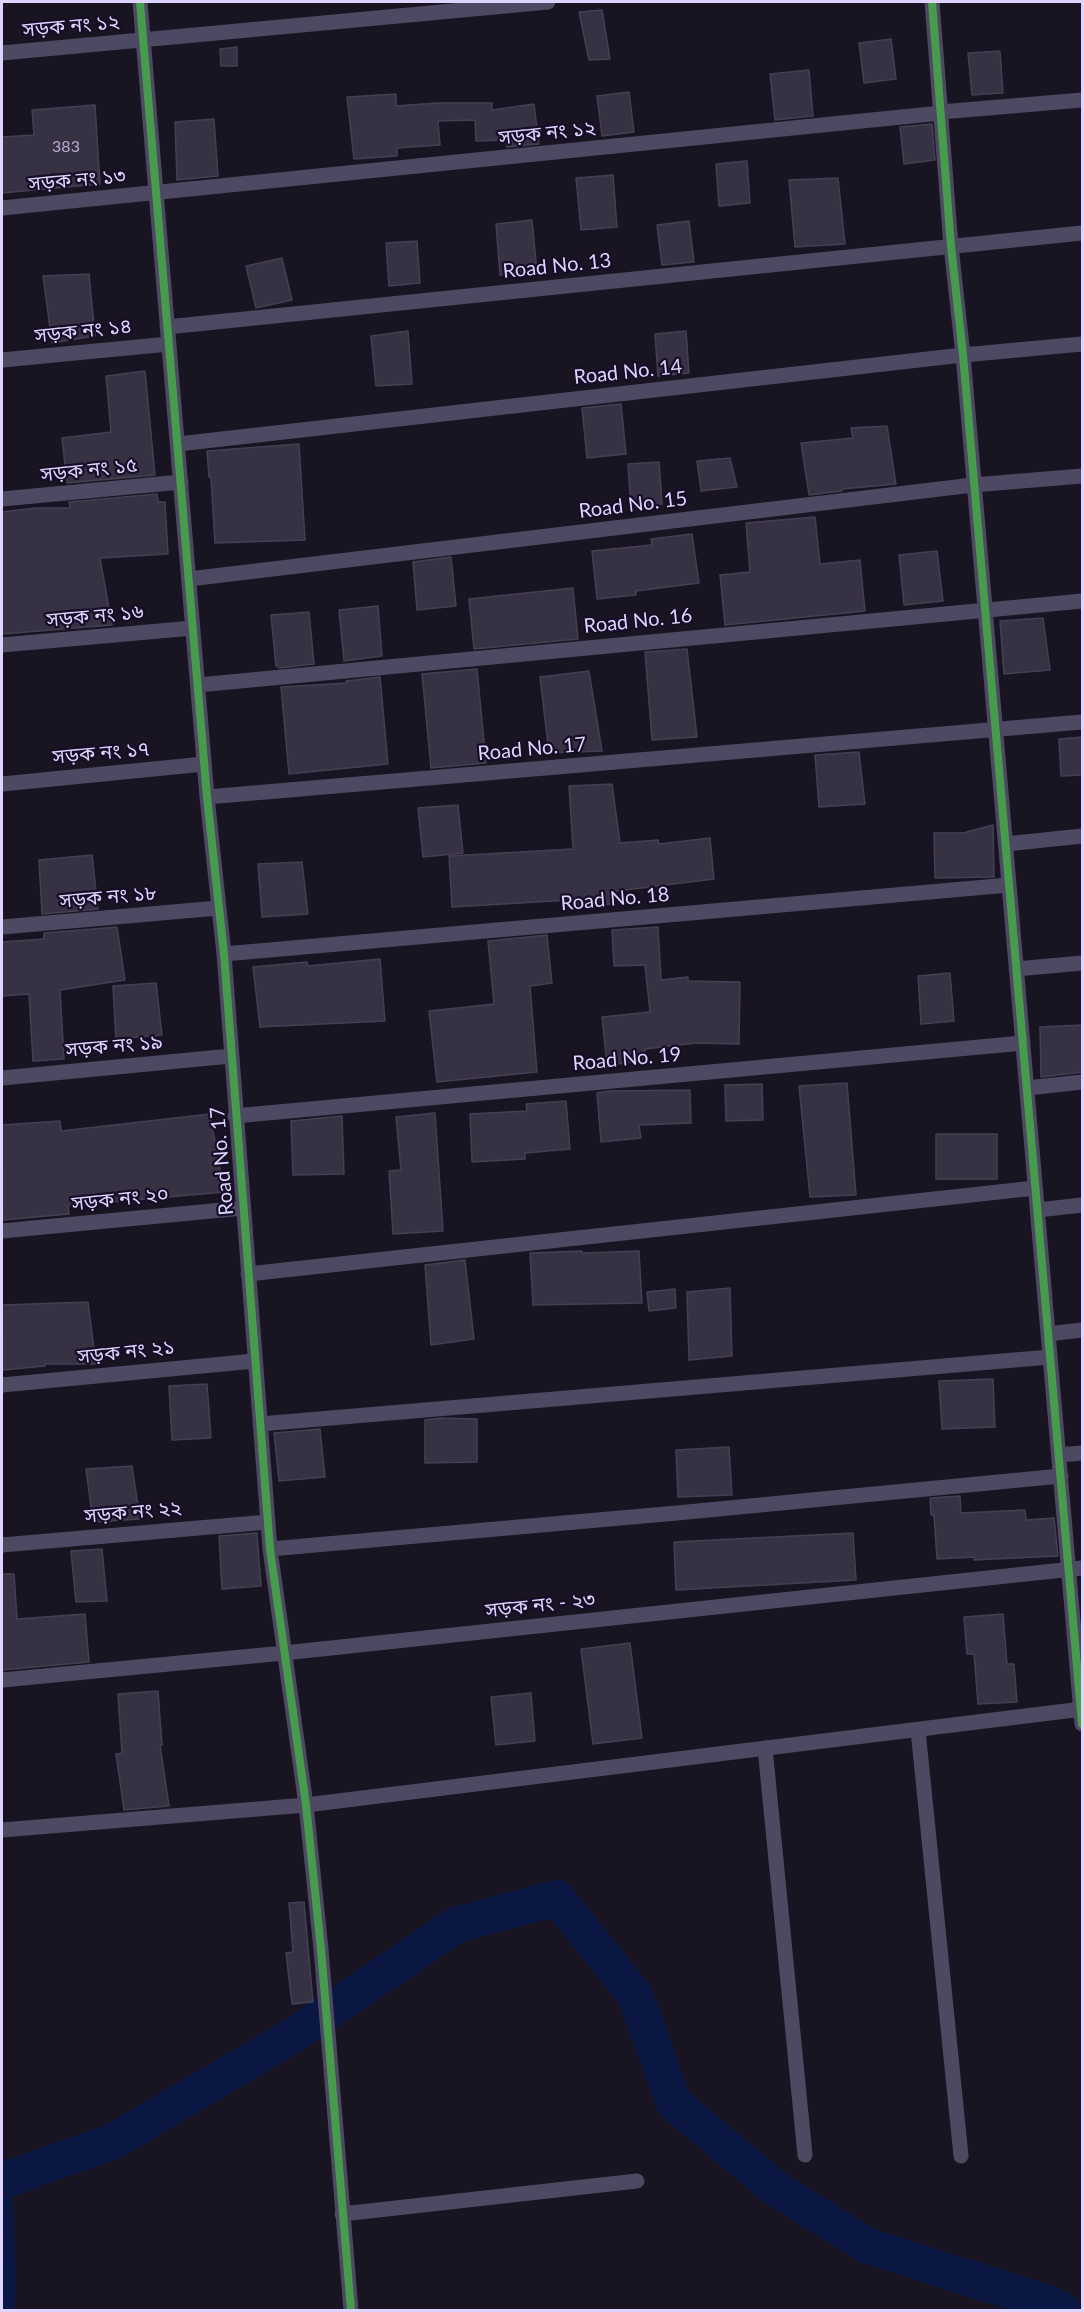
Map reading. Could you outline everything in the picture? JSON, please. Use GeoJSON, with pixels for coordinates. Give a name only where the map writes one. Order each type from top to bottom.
{"type":"FeatureCollection","features":[{"type":"Feature","properties":{"kind":"street"},"geometry":{"type":"LineString","coordinates":[[140,2],[207,797]]}},
{"type":"Feature","properties":{"kind":"street","name":"সড়ক নং ১২"},"geometry":{"type":"LineString","coordinates":[[2,53],[548,2]]}},
{"type":"Feature","properties":{"kind":"street"},"geometry":{"type":"LineString","coordinates":[[2,1830],[306,1805],[918,1730],[1082,1714],[1076,1569],[1059,1455],[963,355],[951,246],[932,2]]}},
{"type":"Feature","properties":{"kind":"street","name":"সড়ক নং ১২"},"geometry":{"type":"LineString","coordinates":[[156,194],[941,112],[1083,100]]}},
{"type":"Feature","properties":{"kind":"street","name":"সড়ক নং ১৩"},"geometry":{"type":"LineString","coordinates":[[2,208],[156,194]]}},
{"type":"Feature","properties":{"kind":"street","name":"Road No. 13"},"geometry":{"type":"LineString","coordinates":[[168,327],[1083,233]]}},
{"type":"Feature","properties":{"kind":"street","name":"সড়ক নং ১৪"},"geometry":{"type":"LineString","coordinates":[[2,360],[169,344]]}},
{"type":"Feature","properties":{"kind":"street","name":"Road No. 14"},"geometry":{"type":"LineString","coordinates":[[178,444],[963,355],[1083,344]]}},
{"type":"Feature","properties":{"kind":"street","name":"Road No. 15"},"geometry":{"type":"LineString","coordinates":[[189,579],[973,485],[1083,476]]}},
{"type":"Feature","properties":{"kind":"street","name":"সড়ক নং ১৫"},"geometry":{"type":"LineString","coordinates":[[2,500],[181,482]]}},
{"type":"Feature","properties":{"kind":"street","name":"Road No. 16"},"geometry":{"type":"LineString","coordinates":[[198,685],[1083,601]]}},
{"type":"Feature","properties":{"kind":"street","name":"সড়ক নং ১৬"},"geometry":{"type":"LineString","coordinates":[[2,645],[193,628]]}},
{"type":"Feature","properties":{"kind":"street","name":"Road No. 17"},"geometry":{"type":"LineString","coordinates":[[351,2310],[321,1949],[306,1805],[270,1549],[224,954],[207,797],[1083,722]]}},
{"type":"Feature","properties":{"kind":"street","name":"সড়ক নং ১৭"},"geometry":{"type":"LineString","coordinates":[[2,784],[204,764]]}},
{"type":"Feature","properties":{"kind":"street"},"geometry":{"type":"LineString","coordinates":[[1006,844],[1083,836]]}},
{"type":"Feature","properties":{"kind":"street","name":"Road No. 18"},"geometry":{"type":"LineString","coordinates":[[224,954],[1009,885]]}},
{"type":"Feature","properties":{"kind":"street","name":"সড়ক নং ১৮"},"geometry":{"type":"LineString","coordinates":[[2,927],[218,908]]}},
{"type":"Feature","properties":{"kind":"street"},"geometry":{"type":"LineString","coordinates":[[1016,969],[1083,963]]}},
{"type":"Feature","properties":{"kind":"street","name":"Road No. 19"},"geometry":{"type":"LineString","coordinates":[[236,1116],[1023,1043]]}},
{"type":"Feature","properties":{"kind":"street","name":"সড়ক নং ১৯"},"geometry":{"type":"LineString","coordinates":[[2,1078],[231,1056]]}},
{"type":"Feature","properties":{"kind":"street"},"geometry":{"type":"LineString","coordinates":[[1027,1088],[1083,1082]]}},
{"type":"Feature","properties":{"kind":"street"},"geometry":{"type":"LineString","coordinates":[[248,1274],[1035,1188]]}},
{"type":"Feature","properties":{"kind":"street"},"geometry":{"type":"LineString","coordinates":[[1038,1210],[1083,1205]]}},
{"type":"Feature","properties":{"kind":"street","name":"সড়ক নং ২০"},"geometry":{"type":"LineString","coordinates":[[2,1232],[243,1208]]}},
{"type":"Feature","properties":{"kind":"street"},"geometry":{"type":"LineString","coordinates":[[1048,1334],[1083,1330]]}},
{"type":"Feature","properties":{"kind":"street"},"geometry":{"type":"LineString","coordinates":[[260,1424],[1050,1357]]}},
{"type":"Feature","properties":{"kind":"street","name":"সড়ক নং ২১"},"geometry":{"type":"LineString","coordinates":[[2,1385],[255,1360]]}},
{"type":"Feature","properties":{"kind":"street"},"geometry":{"type":"LineString","coordinates":[[1059,1455],[1083,1453]]}},
{"type":"Feature","properties":{"kind":"street"},"geometry":{"type":"LineString","coordinates":[[270,1549],[1061,1476]]}},
{"type":"Feature","properties":{"kind":"street","name":"সড়ক নং ২২"},"geometry":{"type":"LineString","coordinates":[[2,1545],[268,1522]]}},
{"type":"Feature","properties":{"kind":"street","name":"সড়ক নং - ২৩"},"geometry":{"type":"LineString","coordinates":[[2,1680],[284,1653],[1076,1569]]}},
{"type":"Feature","properties":{"kind":"street"},"geometry":{"type":"LineString","coordinates":[[918,1730],[961,2156]]}},
{"type":"Feature","properties":{"kind":"street"},"geometry":{"type":"LineString","coordinates":[[765,1748],[805,2155]]}},
{"type":"Feature","properties":{"kind":"street"},"geometry":{"type":"LineString","coordinates":[[342,2214],[637,2181]]}},
{"type":"Feature","properties":{"kind":"building"},"geometry":{"type":"Polygon","coordinates":[[[602,10],[610,59],[589,60],[579,12],[602,10]]]}},
{"type":"Feature","properties":{"kind":"building"},"geometry":{"type":"Polygon","coordinates":[[[891,39],[896,79],[864,83],[859,43],[891,39]]]}},
{"type":"Feature","properties":{"kind":"building"},"geometry":{"type":"Polygon","coordinates":[[[237,47],[237,66],[221,66],[220,49],[237,47]]]}},
{"type":"Feature","properties":{"kind":"building"},"geometry":{"type":"Polygon","coordinates":[[[1000,51],[1003,93],[972,95],[968,53],[1000,51]]]}},
{"type":"Feature","properties":{"kind":"building"},"geometry":{"type":"Polygon","coordinates":[[[809,70],[813,116],[775,120],[770,74],[809,70]]]}},
{"type":"Feature","properties":{"kind":"building"},"geometry":{"type":"Polygon","coordinates":[[[629,92],[634,132],[602,136],[597,96],[629,92]]]}},
{"type":"Feature","properties":{"kind":"building"},"geometry":{"type":"Polygon","coordinates":[[[396,94],[396,106],[492,103],[492,110],[534,104],[539,144],[507,147],[506,140],[476,141],[475,120],[438,121],[440,145],[397,148],[397,156],[354,159],[347,97],[396,94]]]}},
{"type":"Feature","properties":{"kind":"building"},"geometry":{"type":"Polygon","coordinates":[[[95,105],[100,184],[2,193],[2,137],[34,135],[32,110],[95,105]]]}},
{"type":"Feature","properties":{"kind":"building"},"geometry":{"type":"Polygon","coordinates":[[[214,119],[218,176],[177,180],[175,122],[214,119]]]}},
{"type":"Feature","properties":{"kind":"building"},"geometry":{"type":"Polygon","coordinates":[[[932,124],[935,160],[904,164],[900,127],[932,124]]]}},
{"type":"Feature","properties":{"kind":"building"},"geometry":{"type":"Polygon","coordinates":[[[747,161],[750,203],[719,206],[716,164],[747,161]]]}},
{"type":"Feature","properties":{"kind":"building"},"geometry":{"type":"Polygon","coordinates":[[[613,175],[617,227],[581,230],[576,178],[613,175]]]}},
{"type":"Feature","properties":{"kind":"building"},"geometry":{"type":"Polygon","coordinates":[[[838,178],[845,244],[795,247],[789,180],[838,178]]]}},
{"type":"Feature","properties":{"kind":"building"},"geometry":{"type":"Polygon","coordinates":[[[532,220],[537,272],[500,275],[496,224],[532,220]]]}},
{"type":"Feature","properties":{"kind":"building"},"geometry":{"type":"Polygon","coordinates":[[[689,221],[694,262],[662,265],[657,225],[689,221]]]}},
{"type":"Feature","properties":{"kind":"building"},"geometry":{"type":"Polygon","coordinates":[[[417,241],[420,283],[389,286],[386,243],[417,241]]]}},
{"type":"Feature","properties":{"kind":"building"},"geometry":{"type":"Polygon","coordinates":[[[282,258],[292,300],[256,308],[246,266],[282,258]]]}},
{"type":"Feature","properties":{"kind":"building"},"geometry":{"type":"Polygon","coordinates":[[[89,274],[95,336],[52,343],[43,276],[89,274]]]}},
{"type":"Feature","properties":{"kind":"building"},"geometry":{"type":"Polygon","coordinates":[[[408,331],[412,384],[376,386],[371,336],[408,331]]]}},
{"type":"Feature","properties":{"kind":"building"},"geometry":{"type":"Polygon","coordinates":[[[686,331],[689,373],[658,376],[655,334],[686,331]]]}},
{"type":"Feature","properties":{"kind":"building"},"geometry":{"type":"Polygon","coordinates":[[[145,371],[155,475],[67,483],[62,438],[111,432],[106,376],[145,371]]]}},
{"type":"Feature","properties":{"kind":"building"},"geometry":{"type":"Polygon","coordinates":[[[621,404],[626,454],[587,458],[582,408],[621,404]]]}},
{"type":"Feature","properties":{"kind":"building"},"geometry":{"type":"Polygon","coordinates":[[[887,426],[896,484],[842,489],[842,491],[809,495],[801,443],[853,438],[851,428],[887,426]]]}},
{"type":"Feature","properties":{"kind":"building"},"geometry":{"type":"Polygon","coordinates":[[[299,444],[305,540],[215,543],[207,451],[299,444]]]}},
{"type":"Feature","properties":{"kind":"building"},"geometry":{"type":"Polygon","coordinates":[[[730,458],[737,487],[701,491],[697,461],[730,458]]]}},
{"type":"Feature","properties":{"kind":"building"},"geometry":{"type":"Polygon","coordinates":[[[659,462],[662,504],[631,507],[628,464],[659,462]]]}},
{"type":"Feature","properties":{"kind":"building"},"geometry":{"type":"Polygon","coordinates":[[[157,494],[158,502],[165,502],[168,554],[100,558],[112,625],[2,634],[2,512],[36,508],[70,508],[69,502],[157,494]]]}},
{"type":"Feature","properties":{"kind":"building"},"geometry":{"type":"Polygon","coordinates":[[[815,517],[820,564],[860,560],[865,611],[725,625],[720,575],[750,572],[746,523],[815,517]]]}},
{"type":"Feature","properties":{"kind":"building"},"geometry":{"type":"Polygon","coordinates":[[[692,534],[699,583],[636,591],[636,595],[597,599],[592,551],[652,545],[651,539],[692,534]]]}},
{"type":"Feature","properties":{"kind":"building"},"geometry":{"type":"Polygon","coordinates":[[[937,551],[943,601],[904,605],[899,555],[937,551]]]}},
{"type":"Feature","properties":{"kind":"building"},"geometry":{"type":"Polygon","coordinates":[[[451,557],[456,606],[417,610],[413,562],[451,557]]]}},
{"type":"Feature","properties":{"kind":"building"},"geometry":{"type":"Polygon","coordinates":[[[573,588],[578,639],[474,649],[469,599],[573,588]]]}},
{"type":"Feature","properties":{"kind":"building"},"geometry":{"type":"Polygon","coordinates":[[[378,606],[382,656],[344,661],[339,610],[378,606]]]}},
{"type":"Feature","properties":{"kind":"building"},"geometry":{"type":"Polygon","coordinates":[[[309,612],[314,664],[279,668],[276,666],[271,615],[309,612]]]}},
{"type":"Feature","properties":{"kind":"building"},"geometry":{"type":"Polygon","coordinates":[[[1043,618],[1050,670],[1004,674],[1000,621],[1043,618]]]}},
{"type":"Feature","properties":{"kind":"building"},"geometry":{"type":"Polygon","coordinates":[[[687,649],[697,737],[652,740],[645,652],[687,649]]]}},
{"type":"Feature","properties":{"kind":"building"},"geometry":{"type":"Polygon","coordinates":[[[477,669],[486,763],[431,768],[422,674],[477,669]]]}},
{"type":"Feature","properties":{"kind":"building"},"geometry":{"type":"Polygon","coordinates":[[[589,671],[602,751],[549,753],[540,677],[589,671]]]}},
{"type":"Feature","properties":{"kind":"building"},"geometry":{"type":"Polygon","coordinates":[[[380,677],[388,764],[289,774],[281,687],[347,683],[346,681],[380,677]]]}},
{"type":"Feature","properties":{"kind":"building"},"geometry":{"type":"Polygon","coordinates":[[[1083,737],[1083,775],[1061,776],[1059,739],[1083,737]]]}},
{"type":"Feature","properties":{"kind":"building"},"geometry":{"type":"Polygon","coordinates":[[[859,752],[865,804],[819,807],[815,755],[859,752]]]}},
{"type":"Feature","properties":{"kind":"building"},"geometry":{"type":"Polygon","coordinates":[[[612,784],[620,843],[658,840],[659,844],[710,838],[714,879],[609,892],[610,904],[571,908],[570,900],[452,907],[449,856],[573,849],[569,786],[612,784]]]}},
{"type":"Feature","properties":{"kind":"building"},"geometry":{"type":"Polygon","coordinates":[[[458,805],[463,853],[423,857],[418,808],[458,805]]]}},
{"type":"Feature","properties":{"kind":"building"},"geometry":{"type":"Polygon","coordinates":[[[993,825],[994,877],[935,878],[934,833],[963,833],[993,825]]]}},
{"type":"Feature","properties":{"kind":"building"},"geometry":{"type":"Polygon","coordinates":[[[92,855],[98,909],[42,914],[39,860],[92,855]]]}},
{"type":"Feature","properties":{"kind":"building"},"geometry":{"type":"Polygon","coordinates":[[[302,862],[308,914],[262,917],[258,864],[302,862]]]}},
{"type":"Feature","properties":{"kind":"building"},"geometry":{"type":"Polygon","coordinates":[[[117,927],[125,980],[60,990],[64,1059],[33,1061],[29,994],[2,996],[2,942],[44,939],[44,933],[117,927]]]}},
{"type":"Feature","properties":{"kind":"building"},"geometry":{"type":"Polygon","coordinates":[[[658,927],[661,980],[688,977],[688,981],[740,982],[739,1044],[696,1043],[645,1049],[646,1061],[607,1065],[602,1017],[650,1012],[645,965],[614,966],[612,930],[658,927]]]}},
{"type":"Feature","properties":{"kind":"building"},"geometry":{"type":"Polygon","coordinates":[[[547,935],[552,983],[530,986],[537,1072],[437,1082],[429,1011],[494,1004],[488,941],[547,935]]]}},
{"type":"Feature","properties":{"kind":"building"},"geometry":{"type":"Polygon","coordinates":[[[380,959],[385,1021],[260,1027],[253,967],[307,962],[308,966],[380,959]]]}},
{"type":"Feature","properties":{"kind":"building"},"geometry":{"type":"Polygon","coordinates":[[[950,973],[954,1021],[921,1024],[918,976],[950,973]]]}},
{"type":"Feature","properties":{"kind":"building"},"geometry":{"type":"Polygon","coordinates":[[[156,983],[162,1035],[116,1039],[113,986],[156,983]]]}},
{"type":"Feature","properties":{"kind":"building"},"geometry":{"type":"Polygon","coordinates":[[[1083,1025],[1083,1072],[1041,1077],[1040,1027],[1083,1025]]]}},
{"type":"Feature","properties":{"kind":"building"},"geometry":{"type":"Polygon","coordinates":[[[847,1083],[856,1195],[810,1197],[799,1086],[847,1083]]]}},
{"type":"Feature","properties":{"kind":"building"},"geometry":{"type":"Polygon","coordinates":[[[762,1084],[763,1120],[726,1121],[725,1085],[762,1084]]]}},
{"type":"Feature","properties":{"kind":"building"},"geometry":{"type":"Polygon","coordinates":[[[690,1090],[691,1123],[639,1125],[641,1138],[601,1142],[597,1093],[690,1090]]]}},
{"type":"Feature","properties":{"kind":"building"},"geometry":{"type":"Polygon","coordinates":[[[566,1101],[570,1149],[525,1153],[525,1159],[472,1162],[470,1114],[527,1111],[526,1104],[566,1101]]]}},
{"type":"Feature","properties":{"kind":"building"},"geometry":{"type":"Polygon","coordinates":[[[435,1113],[443,1231],[393,1234],[389,1171],[401,1170],[396,1117],[435,1113]]]}},
{"type":"Feature","properties":{"kind":"building"},"geometry":{"type":"Polygon","coordinates":[[[210,1114],[224,1192],[68,1206],[69,1214],[3,1220],[2,1125],[60,1121],[61,1131],[210,1114]]]}},
{"type":"Feature","properties":{"kind":"building"},"geometry":{"type":"Polygon","coordinates":[[[342,1116],[344,1174],[293,1175],[291,1121],[342,1116]]]}},
{"type":"Feature","properties":{"kind":"building"},"geometry":{"type":"Polygon","coordinates":[[[936,1134],[997,1134],[997,1179],[936,1179],[936,1134]]]}},
{"type":"Feature","properties":{"kind":"building"},"geometry":{"type":"Polygon","coordinates":[[[582,1251],[582,1253],[639,1251],[642,1303],[533,1305],[530,1253],[582,1251]]]}},
{"type":"Feature","properties":{"kind":"building"},"geometry":{"type":"Polygon","coordinates":[[[465,1260],[474,1339],[431,1345],[425,1265],[465,1260]]]}},
{"type":"Feature","properties":{"kind":"building"},"geometry":{"type":"Polygon","coordinates":[[[730,1288],[732,1356],[689,1360],[687,1292],[730,1288]]]}},
{"type":"Feature","properties":{"kind":"building"},"geometry":{"type":"Polygon","coordinates":[[[675,1289],[676,1308],[649,1311],[647,1292],[675,1289]]]}},
{"type":"Feature","properties":{"kind":"building"},"geometry":{"type":"Polygon","coordinates":[[[88,1302],[96,1364],[45,1364],[45,1366],[3,1370],[2,1305],[88,1302]]]}},
{"type":"Feature","properties":{"kind":"building"},"geometry":{"type":"Polygon","coordinates":[[[993,1379],[995,1427],[942,1429],[939,1381],[993,1379]]]}},
{"type":"Feature","properties":{"kind":"building"},"geometry":{"type":"Polygon","coordinates":[[[207,1384],[211,1438],[172,1440],[169,1386],[207,1384]]]}},
{"type":"Feature","properties":{"kind":"building"},"geometry":{"type":"Polygon","coordinates":[[[477,1419],[477,1462],[425,1463],[425,1420],[477,1419]]]}},
{"type":"Feature","properties":{"kind":"building"},"geometry":{"type":"Polygon","coordinates":[[[320,1429],[325,1477],[279,1481],[274,1433],[320,1429]]]}},
{"type":"Feature","properties":{"kind":"building"},"geometry":{"type":"Polygon","coordinates":[[[729,1447],[732,1495],[678,1497],[676,1450],[729,1447]]]}},
{"type":"Feature","properties":{"kind":"building"},"geometry":{"type":"Polygon","coordinates":[[[132,1466],[140,1519],[93,1522],[86,1469],[132,1466]]]}},
{"type":"Feature","properties":{"kind":"building"},"geometry":{"type":"Polygon","coordinates":[[[960,1496],[961,1513],[1025,1510],[1026,1520],[1054,1518],[1058,1556],[974,1560],[974,1557],[937,1559],[934,1515],[931,1515],[930,1498],[960,1496]]]}},
{"type":"Feature","properties":{"kind":"building"},"geometry":{"type":"Polygon","coordinates":[[[257,1533],[261,1586],[222,1589],[219,1536],[257,1533]]]}},
{"type":"Feature","properties":{"kind":"building"},"geometry":{"type":"Polygon","coordinates":[[[853,1533],[856,1580],[676,1590],[674,1542],[853,1533]]]}},
{"type":"Feature","properties":{"kind":"building"},"geometry":{"type":"Polygon","coordinates":[[[102,1549],[107,1601],[76,1602],[71,1551],[102,1549]]]}},
{"type":"Feature","properties":{"kind":"building"},"geometry":{"type":"Polygon","coordinates":[[[2,1574],[14,1574],[17,1619],[85,1614],[89,1662],[2,1670],[2,1574]]]}},
{"type":"Feature","properties":{"kind":"building"},"geometry":{"type":"Polygon","coordinates":[[[1003,1614],[1007,1664],[1014,1664],[1017,1702],[978,1704],[974,1654],[967,1654],[964,1617],[1003,1614]]]}},
{"type":"Feature","properties":{"kind":"building"},"geometry":{"type":"Polygon","coordinates":[[[630,1643],[642,1738],[593,1744],[581,1649],[630,1643]]]}},
{"type":"Feature","properties":{"kind":"building"},"geometry":{"type":"Polygon","coordinates":[[[158,1691],[162,1745],[160,1745],[169,1806],[124,1810],[116,1754],[122,1753],[118,1694],[158,1691]]]}},
{"type":"Feature","properties":{"kind":"building"},"geometry":{"type":"Polygon","coordinates":[[[531,1693],[535,1741],[496,1745],[491,1697],[531,1693]]]}},
{"type":"Feature","properties":{"kind":"building"},"geometry":{"type":"Polygon","coordinates":[[[304,1902],[313,2002],[292,2004],[286,1953],[293,1952],[289,1903],[304,1902]]]}},
{"type":"Feature","properties":{"kind":"waterway"},"geometry":{"type":"LineString","coordinates":[[2,2181],[114,2141],[289,2038],[456,1925],[557,1898],[635,1995],[674,2103],[775,2188],[868,2246],[1051,2304],[1062,2310]]}},
{"type":"Feature","properties":{"kind":"waterway"},"geometry":{"type":"LineString","coordinates":[[2,2197],[6,2282],[4,2310]]}},
{"type":"Feature","properties":{"kind":"cycle path"},"geometry":{"type":"LineString","coordinates":[[140,2],[207,797],[224,954],[270,1549],[306,1805],[321,1949],[351,2310]]}},
{"type":"Feature","properties":{"kind":"cycle path"},"geometry":{"type":"LineString","coordinates":[[932,2],[951,246],[963,355],[1082,1724]]}}]}
